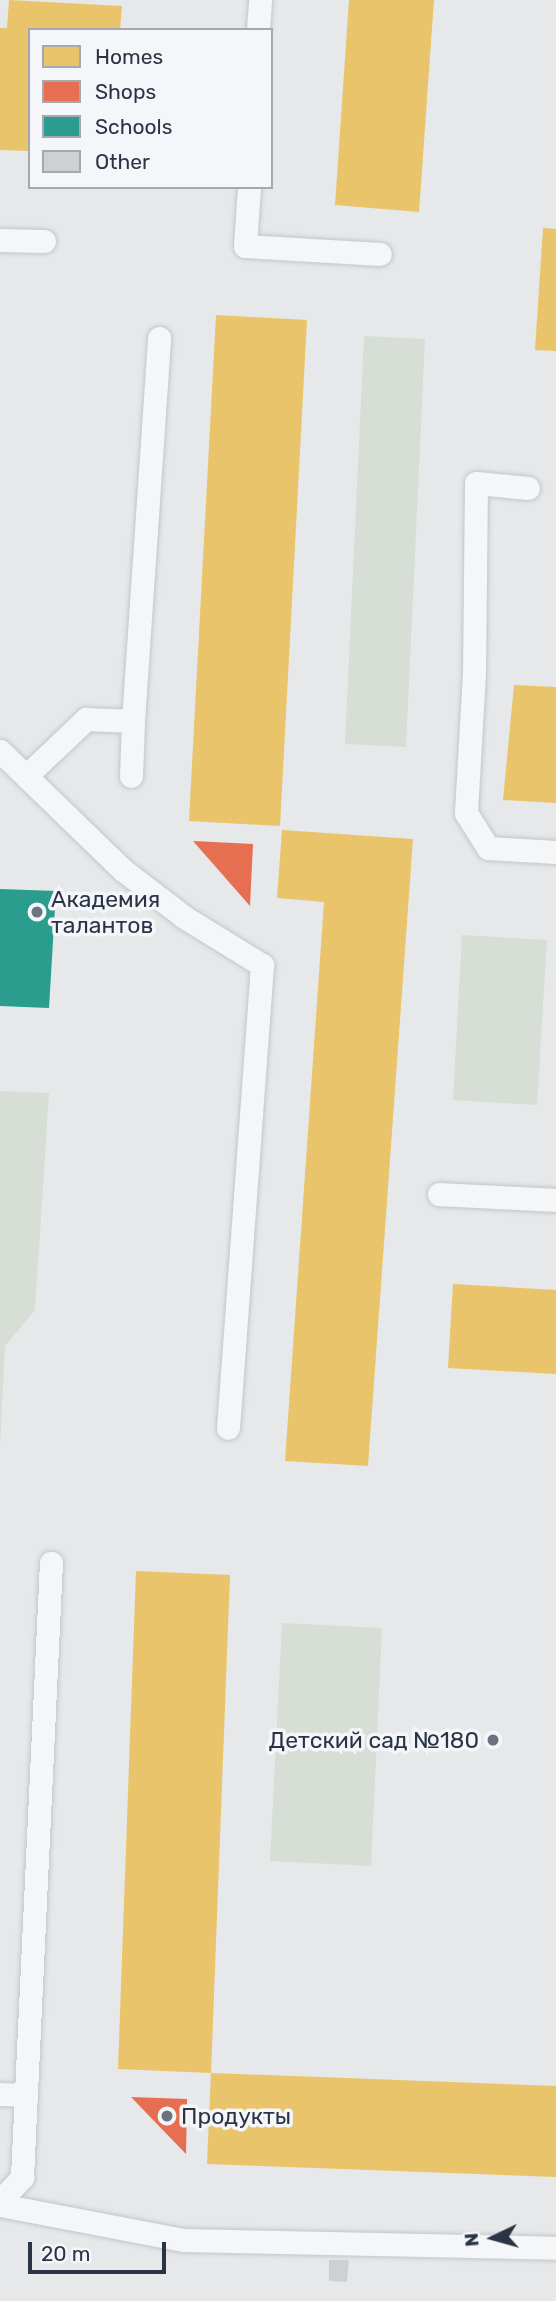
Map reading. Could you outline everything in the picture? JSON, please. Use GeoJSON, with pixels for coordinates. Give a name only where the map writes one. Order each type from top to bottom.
{"type":"FeatureCollection","features":[{"type":"Feature","properties":{"kind":"lane"},"geometry":{"type":"LineString","coordinates":[[258,28],[260,0]]}},
{"type":"Feature","properties":{"kind":"lane"},"geometry":{"type":"LineString","coordinates":[[249,189],[245,246],[380,254]]}},
{"type":"Feature","properties":{"kind":"lane"},"geometry":{"type":"LineString","coordinates":[[0,240],[44,241]]}},
{"type":"Feature","properties":{"kind":"lane"},"geometry":{"type":"LineString","coordinates":[[131,776],[159,338]]}},
{"type":"Feature","properties":{"kind":"lane"},"geometry":{"type":"LineString","coordinates":[[528,488],[476,483],[474,673],[466,813],[488,848],[556,852]]}},
{"type":"Feature","properties":{"kind":"lane"},"geometry":{"type":"LineString","coordinates":[[26,776],[86,719],[133,721]]}},
{"type":"Feature","properties":{"kind":"lane"},"geometry":{"type":"LineString","coordinates":[[0,751],[123,870],[184,917],[262,965],[228,1429]]}},
{"type":"Feature","properties":{"kind":"lane"},"geometry":{"type":"LineString","coordinates":[[439,1194],[556,1200]]}},
{"type":"Feature","properties":{"kind":"lane"},"geometry":{"type":"LineString","coordinates":[[51,1563],[22,2177],[0,2203],[184,2240],[556,2248]]}},
{"type":"Feature","properties":{"kind":"lane"},"geometry":{"type":"LineString","coordinates":[[0,2094],[25,2095]]}},
{"type":"Feature","properties":{"kind":"shaded area"},"geometry":{"type":"Polygon","coordinates":[[[364,336],[425,339],[406,747],[345,744],[364,336]]]}},
{"type":"Feature","properties":{"kind":"shaded area"},"geometry":{"type":"Polygon","coordinates":[[[462,935],[547,940],[537,1105],[453,1100],[462,935]]]}},
{"type":"Feature","properties":{"kind":"shaded area"},"geometry":{"type":"Polygon","coordinates":[[[0,1091],[49,1093],[35,1310],[5,1346],[0,1446],[0,1091]]]}},
{"type":"Feature","properties":{"kind":"shaded area"},"geometry":{"type":"Polygon","coordinates":[[[282,1623],[382,1628],[371,1866],[270,1861],[282,1623]]]}},
{"type":"Feature","properties":{"kind":"building: Homes"},"geometry":{"type":"Polygon","coordinates":[[[9,0],[122,6],[120,28],[28,28],[28,151],[0,150],[0,28],[7,28],[9,0]]]}},
{"type":"Feature","properties":{"kind":"building: Homes"},"geometry":{"type":"Polygon","coordinates":[[[349,0],[434,0],[419,212],[335,205],[349,0]]]}},
{"type":"Feature","properties":{"kind":"building: Homes"},"geometry":{"type":"Polygon","coordinates":[[[543,228],[556,229],[556,351],[535,350],[543,228]]]}},
{"type":"Feature","properties":{"kind":"building: Homes"},"geometry":{"type":"Polygon","coordinates":[[[216,315],[307,320],[280,826],[189,821],[216,315]]]}},
{"type":"Feature","properties":{"kind":"building: Homes"},"geometry":{"type":"Polygon","coordinates":[[[514,685],[556,687],[556,803],[503,800],[514,685]]]}},
{"type":"Feature","properties":{"kind":"building: Homes"},"geometry":{"type":"Polygon","coordinates":[[[282,830],[413,839],[368,1466],[285,1461],[324,902],[277,898],[282,830]]]}},
{"type":"Feature","properties":{"kind":"building: Homes"},"geometry":{"type":"Polygon","coordinates":[[[453,1284],[556,1290],[556,1374],[448,1368],[453,1284]]]}},
{"type":"Feature","properties":{"kind":"building: Homes"},"geometry":{"type":"Polygon","coordinates":[[[136,1571],[230,1575],[211,2073],[118,2069],[136,1571]]]}},
{"type":"Feature","properties":{"kind":"building: Homes"},"geometry":{"type":"Polygon","coordinates":[[[211,2073],[556,2086],[556,2177],[207,2164],[211,2073]]]}},
{"type":"Feature","properties":{"kind":"building: Shops"},"geometry":{"type":"Polygon","coordinates":[[[193,841],[253,844],[250,906],[193,841]]]}},
{"type":"Feature","properties":{"kind":"building: Shops"},"geometry":{"type":"Polygon","coordinates":[[[131,2097],[187,2099],[186,2154],[156,2123],[131,2097]]]}},
{"type":"Feature","properties":{"kind":"building: Schools"},"geometry":{"type":"Polygon","coordinates":[[[0,889],[56,891],[49,1008],[0,1006],[0,889]]]}},
{"type":"Feature","properties":{"kind":"building: Other"},"geometry":{"type":"Polygon","coordinates":[[[329,2260],[349,2260],[347,2282],[329,2281],[329,2260]]]}},
{"type":"Feature","properties":{"kind":"place","name":"Академия талантов"},"geometry":{"type":"Point","coordinates":[37,912]}},
{"type":"Feature","properties":{"kind":"place","name":"Детский сад №180"},"geometry":{"type":"Point","coordinates":[493,1740]}},
{"type":"Feature","properties":{"kind":"place","name":"Продукты"},"geometry":{"type":"Point","coordinates":[167,2116]}}]}
